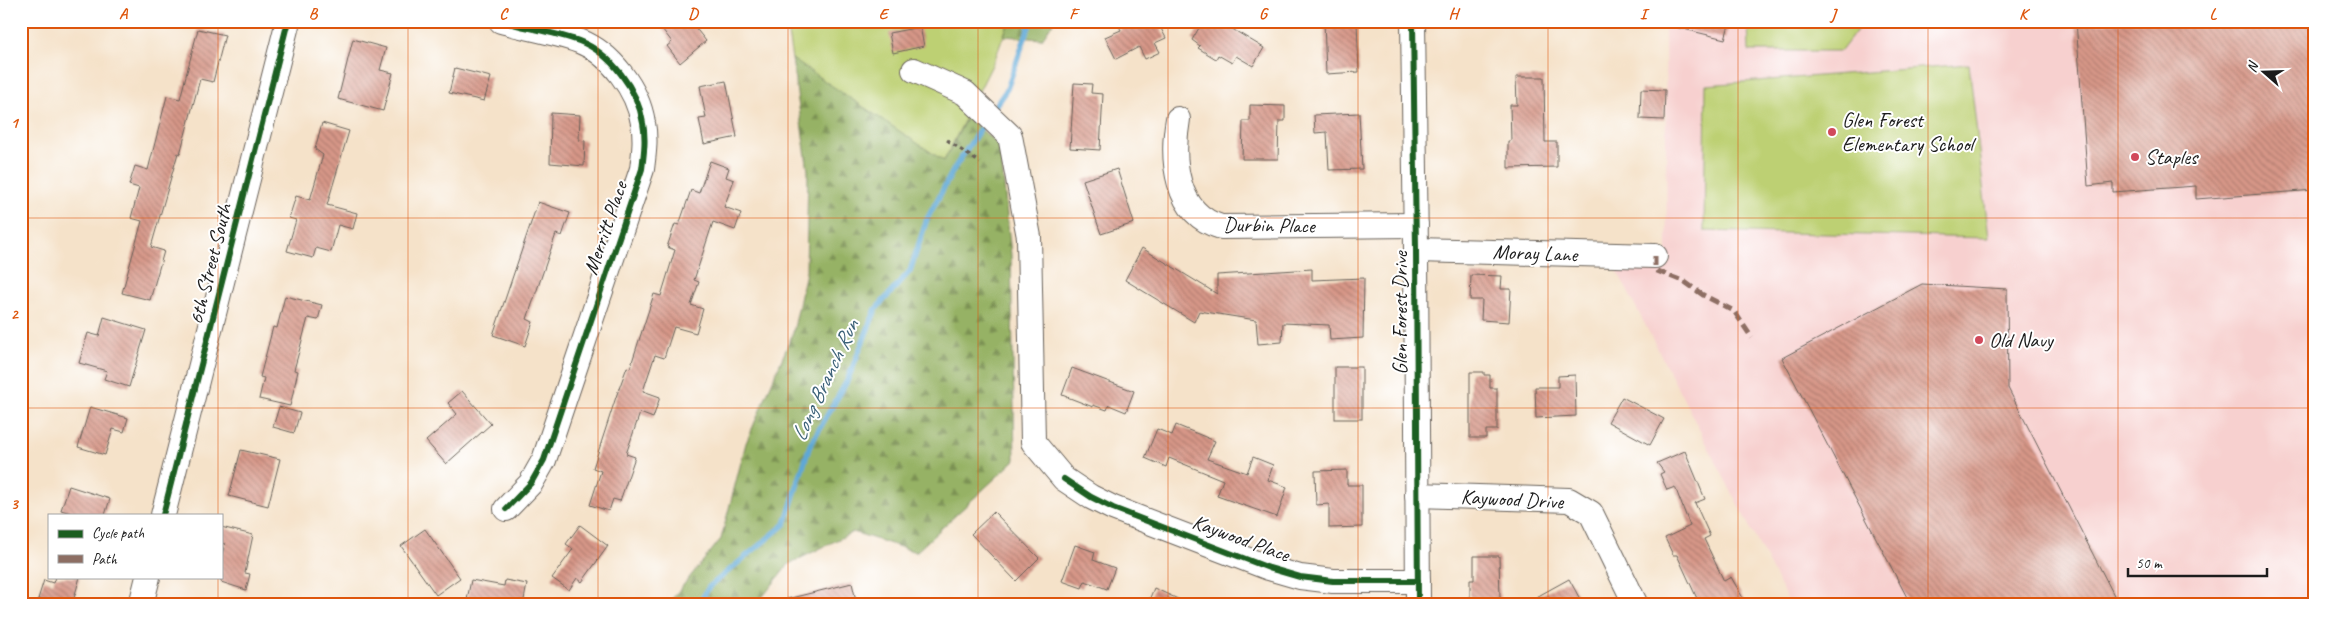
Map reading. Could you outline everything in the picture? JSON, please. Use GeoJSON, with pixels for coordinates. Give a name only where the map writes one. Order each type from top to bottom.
{"type":"FeatureCollection","features":[{"type":"Feature","properties":{"kind":"street","name":"6th Street South"},"geometry":{"type":"LineString","coordinates":[[163,514],[288,21]]}},
{"type":"Feature","properties":{"kind":"street","name":"Merritt Place"},"geometry":{"type":"LineString","coordinates":[[501,21],[579,41],[594,49],[611,63],[627,83],[637,101],[643,122],[645,148],[642,169],[544,460],[530,483],[506,509]]}},
{"type":"Feature","properties":{"kind":"street","name":"Glen Forest Drive"},"geometry":{"type":"LineString","coordinates":[[1413,21],[1418,605]]}},
{"type":"Feature","properties":{"kind":"street","name":"Kaywood Place"},"geometry":{"type":"LineString","coordinates":[[914,70],[965,93],[1010,136],[1029,237],[1033,442],[1064,479],[1091,497],[1113,508],[1268,568],[1300,577],[1333,581],[1418,581]]}},
{"type":"Feature","properties":{"kind":"street","name":"Durbin Place"},"geometry":{"type":"LineString","coordinates":[[1178,119],[1174,140],[1175,164],[1181,189],[1186,201],[1198,216],[1210,224],[1222,227],[1416,225]]}},
{"type":"Feature","properties":{"kind":"street","name":"Moray Lane"},"geometry":{"type":"LineString","coordinates":[[1416,250],[1654,256]]}},
{"type":"Feature","properties":{"kind":"street","name":"Kaywood Drive"},"geometry":{"type":"LineString","coordinates":[[1417,495],[1569,500],[1586,498],[1591,513],[1636,605]]}},
{"type":"Feature","properties":{"kind":"street"},"geometry":{"type":"LineString","coordinates":[[141,605],[148,578]]}},
{"type":"Feature","properties":{"kind":"path"},"geometry":{"type":"LineString","coordinates":[[947,140],[980,163]]}},
{"type":"Feature","properties":{"kind":"shaded area"},"geometry":{"type":"Polygon","coordinates":[[[1665,21],[2315,21],[2315,605],[1790,605],[1608,253],[1667,254],[1665,21]]]}},
{"type":"Feature","properties":{"kind":"green space"},"geometry":{"type":"Polygon","coordinates":[[[786,21],[1009,21],[995,59],[944,161],[871,119],[792,59],[786,21]]]}},
{"type":"Feature","properties":{"kind":"green space"},"geometry":{"type":"Polygon","coordinates":[[[1009,21],[1054,21],[1042,39],[1004,36],[1009,21]]]}},
{"type":"Feature","properties":{"kind":"green space"},"geometry":{"type":"Polygon","coordinates":[[[1748,21],[1864,21],[1841,51],[1749,51],[1748,21]]]}},
{"type":"Feature","properties":{"kind":"green space"},"geometry":{"type":"Polygon","coordinates":[[[792,59],[944,161],[967,117],[1000,146],[1011,255],[1015,460],[916,552],[853,532],[789,564],[756,605],[667,605],[721,539],[746,443],[793,333],[806,272],[808,171],[792,59]]]}},
{"type":"Feature","properties":{"kind":"green space"},"geometry":{"type":"Polygon","coordinates":[[[1969,64],[1989,238],[1704,231],[1706,85],[1969,64]]]}},
{"type":"Feature","properties":{"kind":"building"},"geometry":{"type":"Polygon","coordinates":[[[656,21],[690,21],[706,41],[680,63],[667,46],[672,42],[656,21]]]}},
{"type":"Feature","properties":{"kind":"building"},"geometry":{"type":"Polygon","coordinates":[[[1129,21],[1157,21],[1166,38],[1155,43],[1160,52],[1145,59],[1139,47],[1116,59],[1105,37],[1121,30],[1119,26],[1129,21]]]}},
{"type":"Feature","properties":{"kind":"building"},"geometry":{"type":"Polygon","coordinates":[[[1203,21],[1219,21],[1264,48],[1253,66],[1236,56],[1232,63],[1218,55],[1216,59],[1198,48],[1200,46],[1192,40],[1203,21]]]}},
{"type":"Feature","properties":{"kind":"building"},"geometry":{"type":"Polygon","coordinates":[[[1324,21],[1357,21],[1359,72],[1326,74],[1324,21]]]}},
{"type":"Feature","properties":{"kind":"building"},"geometry":{"type":"Polygon","coordinates":[[[1676,21],[1730,21],[1725,39],[1675,27],[1676,21]]]}},
{"type":"Feature","properties":{"kind":"building"},"geometry":{"type":"Polygon","coordinates":[[[2076,21],[2094,21],[2094,24],[2146,21],[2315,21],[2315,190],[2196,199],[2196,186],[2113,192],[2113,183],[2088,186],[2076,21]]]}},
{"type":"Feature","properties":{"kind":"building"},"geometry":{"type":"Polygon","coordinates":[[[920,27],[924,46],[893,53],[889,33],[920,27]]]}},
{"type":"Feature","properties":{"kind":"building"},"geometry":{"type":"Polygon","coordinates":[[[198,29],[225,35],[213,82],[200,79],[180,154],[178,153],[151,247],[164,251],[150,300],[122,293],[142,221],[131,218],[139,188],[129,185],[135,166],[148,170],[167,96],[180,99],[198,29]]]}},
{"type":"Feature","properties":{"kind":"building"},"geometry":{"type":"Polygon","coordinates":[[[353,39],[386,48],[380,70],[393,73],[383,111],[338,99],[353,39]]]}},
{"type":"Feature","properties":{"kind":"building"},"geometry":{"type":"Polygon","coordinates":[[[455,68],[491,77],[484,101],[449,93],[455,68]]]}},
{"type":"Feature","properties":{"kind":"building"},"geometry":{"type":"Polygon","coordinates":[[[1516,77],[1544,77],[1545,142],[1557,142],[1557,167],[1508,168],[1508,141],[1511,141],[1510,105],[1517,105],[1516,77]]]}},
{"type":"Feature","properties":{"kind":"building"},"geometry":{"type":"Polygon","coordinates":[[[726,81],[737,137],[704,144],[699,119],[706,118],[700,86],[726,81]]]}},
{"type":"Feature","properties":{"kind":"building"},"geometry":{"type":"Polygon","coordinates":[[[1074,83],[1092,84],[1091,93],[1103,94],[1100,150],[1070,148],[1074,83]]]}},
{"type":"Feature","properties":{"kind":"building"},"geometry":{"type":"Polygon","coordinates":[[[1641,89],[1665,90],[1664,120],[1640,119],[1641,89]]]}},
{"type":"Feature","properties":{"kind":"building"},"geometry":{"type":"Polygon","coordinates":[[[1250,105],[1285,106],[1285,121],[1279,121],[1278,159],[1242,159],[1243,121],[1250,121],[1250,105]]]}},
{"type":"Feature","properties":{"kind":"building"},"geometry":{"type":"Polygon","coordinates":[[[551,113],[580,115],[579,140],[585,141],[584,166],[550,163],[551,113]]]}},
{"type":"Feature","properties":{"kind":"building"},"geometry":{"type":"Polygon","coordinates":[[[1359,113],[1362,169],[1329,170],[1327,132],[1315,133],[1314,115],[1359,113]]]}},
{"type":"Feature","properties":{"kind":"building"},"geometry":{"type":"Polygon","coordinates":[[[322,123],[349,131],[327,205],[357,213],[353,229],[338,225],[331,252],[316,248],[313,258],[287,251],[296,220],[289,218],[296,196],[310,200],[323,155],[315,149],[322,123]]]}},
{"type":"Feature","properties":{"kind":"building"},"geometry":{"type":"Polygon","coordinates":[[[710,161],[729,168],[726,177],[734,180],[724,207],[741,213],[735,230],[713,222],[694,280],[699,282],[691,305],[703,309],[696,333],[674,327],[664,358],[655,355],[643,391],[660,397],[653,418],[640,413],[626,454],[635,457],[620,501],[613,499],[609,511],[590,505],[601,471],[593,468],[627,367],[630,368],[654,294],[661,296],[675,250],[667,247],[675,224],[679,225],[691,190],[699,193],[710,161]]]}},
{"type":"Feature","properties":{"kind":"building"},"geometry":{"type":"Polygon","coordinates":[[[1117,169],[1134,223],[1101,234],[1083,180],[1117,169]]]}},
{"type":"Feature","properties":{"kind":"building"},"geometry":{"type":"Polygon","coordinates":[[[538,202],[570,213],[562,236],[556,234],[527,319],[533,322],[525,346],[493,335],[538,202]]]}},
{"type":"Feature","properties":{"kind":"building"},"geometry":{"type":"Polygon","coordinates":[[[1142,248],[1217,294],[1217,275],[1312,269],[1312,280],[1364,278],[1363,338],[1330,340],[1329,325],[1283,323],[1282,342],[1258,344],[1256,320],[1199,311],[1194,322],[1125,280],[1142,248]]]}},
{"type":"Feature","properties":{"kind":"building"},"geometry":{"type":"Polygon","coordinates":[[[1471,275],[1502,276],[1501,289],[1511,289],[1509,322],[1481,320],[1482,300],[1470,300],[1471,275]]]}},
{"type":"Feature","properties":{"kind":"building"},"geometry":{"type":"Polygon","coordinates":[[[1922,284],[2007,289],[2008,388],[2119,605],[1911,605],[1782,358],[1922,284]]]}},
{"type":"Feature","properties":{"kind":"building"},"geometry":{"type":"Polygon","coordinates":[[[285,296],[322,305],[318,320],[308,318],[294,370],[298,371],[290,406],[259,399],[264,378],[260,377],[273,327],[277,328],[285,296]]]}},
{"type":"Feature","properties":{"kind":"building"},"geometry":{"type":"Polygon","coordinates":[[[104,317],[146,330],[129,387],[104,379],[107,371],[79,363],[88,333],[99,336],[104,317]]]}},
{"type":"Feature","properties":{"kind":"building"},"geometry":{"type":"Polygon","coordinates":[[[1335,367],[1362,367],[1362,419],[1335,419],[1335,367]]]}},
{"type":"Feature","properties":{"kind":"building"},"geometry":{"type":"Polygon","coordinates":[[[1072,368],[1134,391],[1126,412],[1109,405],[1107,410],[1093,405],[1093,407],[1062,395],[1072,368]]]}},
{"type":"Feature","properties":{"kind":"building"},"geometry":{"type":"Polygon","coordinates":[[[1470,372],[1484,372],[1484,375],[1490,375],[1490,388],[1497,388],[1497,430],[1486,430],[1486,438],[1470,438],[1470,372]]]}},
{"type":"Feature","properties":{"kind":"building"},"geometry":{"type":"Polygon","coordinates":[[[1575,375],[1576,416],[1536,418],[1535,387],[1558,387],[1558,376],[1575,375]]]}},
{"type":"Feature","properties":{"kind":"building"},"geometry":{"type":"Polygon","coordinates":[[[462,391],[491,424],[446,464],[426,441],[457,414],[448,403],[462,391]]]}},
{"type":"Feature","properties":{"kind":"building"},"geometry":{"type":"Polygon","coordinates":[[[1622,397],[1664,419],[1650,445],[1608,422],[1622,397]]]}},
{"type":"Feature","properties":{"kind":"building"},"geometry":{"type":"Polygon","coordinates":[[[90,407],[128,418],[124,432],[113,429],[105,455],[78,447],[90,407]]]}},
{"type":"Feature","properties":{"kind":"building"},"geometry":{"type":"Polygon","coordinates":[[[279,407],[300,413],[294,433],[273,427],[279,407]]]}},
{"type":"Feature","properties":{"kind":"building"},"geometry":{"type":"Polygon","coordinates":[[[1176,425],[1215,441],[1207,459],[1247,473],[1253,457],[1273,465],[1268,480],[1287,487],[1277,517],[1217,496],[1223,480],[1169,458],[1166,467],[1145,458],[1157,429],[1172,435],[1176,425]]]}},
{"type":"Feature","properties":{"kind":"building"},"geometry":{"type":"Polygon","coordinates":[[[241,450],[280,459],[268,506],[229,496],[241,450]]]}},
{"type":"Feature","properties":{"kind":"building"},"geometry":{"type":"Polygon","coordinates":[[[1685,451],[1705,499],[1695,503],[1710,536],[1704,539],[1724,581],[1731,577],[1747,605],[1700,605],[1677,555],[1673,555],[1665,538],[1690,526],[1675,487],[1667,490],[1660,474],[1664,472],[1657,463],[1685,451]]]}},
{"type":"Feature","properties":{"kind":"building"},"geometry":{"type":"Polygon","coordinates":[[[1347,470],[1347,485],[1362,485],[1362,527],[1329,528],[1329,504],[1316,505],[1315,471],[1347,470]]]}},
{"type":"Feature","properties":{"kind":"building"},"geometry":{"type":"Polygon","coordinates":[[[69,486],[110,499],[105,514],[74,514],[61,510],[69,486]]]}},
{"type":"Feature","properties":{"kind":"building"},"geometry":{"type":"Polygon","coordinates":[[[994,512],[1039,558],[1016,581],[971,534],[994,512]]]}},
{"type":"Feature","properties":{"kind":"building"},"geometry":{"type":"Polygon","coordinates":[[[580,525],[608,546],[582,582],[577,578],[569,590],[552,578],[573,549],[566,544],[580,525]]]}},
{"type":"Feature","properties":{"kind":"building"},"geometry":{"type":"Polygon","coordinates":[[[222,527],[253,535],[245,573],[250,574],[246,590],[221,582],[222,554],[225,544],[222,543],[222,527]]]}},
{"type":"Feature","properties":{"kind":"building"},"geometry":{"type":"Polygon","coordinates":[[[425,529],[460,578],[436,595],[401,546],[425,529]]]}},
{"type":"Feature","properties":{"kind":"building"},"geometry":{"type":"Polygon","coordinates":[[[1075,545],[1095,552],[1093,560],[1115,568],[1107,589],[1085,581],[1082,588],[1062,581],[1075,545]]]}},
{"type":"Feature","properties":{"kind":"building"},"geometry":{"type":"Polygon","coordinates":[[[1474,556],[1499,556],[1500,599],[1470,599],[1470,580],[1474,580],[1474,556]]]}},
{"type":"Feature","properties":{"kind":"building"},"geometry":{"type":"Polygon","coordinates":[[[55,578],[80,578],[72,605],[48,605],[49,602],[38,599],[44,580],[53,583],[55,578]]]}},
{"type":"Feature","properties":{"kind":"building"},"geometry":{"type":"Polygon","coordinates":[[[1569,579],[1580,599],[1570,605],[1522,605],[1569,579]]]}},
{"type":"Feature","properties":{"kind":"building"},"geometry":{"type":"Polygon","coordinates":[[[471,580],[504,586],[505,580],[527,584],[523,605],[466,605],[471,580]]]}},
{"type":"Feature","properties":{"kind":"building"},"geometry":{"type":"Polygon","coordinates":[[[852,583],[857,605],[788,605],[787,599],[852,583]]]}},
{"type":"Feature","properties":{"kind":"building"},"geometry":{"type":"Polygon","coordinates":[[[1154,588],[1191,605],[1147,605],[1154,588]]]}},
{"type":"Feature","properties":{"kind":"waterway","name":"Long Branch Run"},"geometry":{"type":"LineString","coordinates":[[991,112],[1007,89],[1031,21]]}},
{"type":"Feature","properties":{"kind":"waterway","name":"Long Branch Run"},"geometry":{"type":"LineString","coordinates":[[698,605],[709,587],[785,524],[810,445],[847,381],[876,309],[910,271],[927,219],[955,167],[986,120]]}},
{"type":"Feature","properties":{"kind":"marked path"},"geometry":{"type":"LineString","coordinates":[[1655,256],[1655,268],[1657,271],[1685,282],[1703,295],[1734,311],[1752,338]]}},
{"type":"Feature","properties":{"kind":"cycle path"},"geometry":{"type":"LineString","coordinates":[[163,514],[288,21]]}},
{"type":"Feature","properties":{"kind":"cycle path"},"geometry":{"type":"LineString","coordinates":[[501,21],[579,41],[602,54],[621,74],[629,86],[640,110],[645,140],[642,169],[544,460],[531,483],[506,509]]}},
{"type":"Feature","properties":{"kind":"cycle path"},"geometry":{"type":"LineString","coordinates":[[1413,21],[1418,605]]}},
{"type":"Feature","properties":{"kind":"cycle path"},"geometry":{"type":"LineString","coordinates":[[1064,479],[1091,497],[1113,508],[1269,568],[1300,577],[1333,581],[1418,581]]}},
{"type":"Feature","properties":{"kind":"place","name":"Glen Forest Elementary School"},"geometry":{"type":"Point","coordinates":[1832,132]}},
{"type":"Feature","properties":{"kind":"place","name":"Staples"},"geometry":{"type":"Point","coordinates":[2135,157]}},
{"type":"Feature","properties":{"kind":"place","name":"Old Navy"},"geometry":{"type":"Point","coordinates":[1979,340]}}]}
